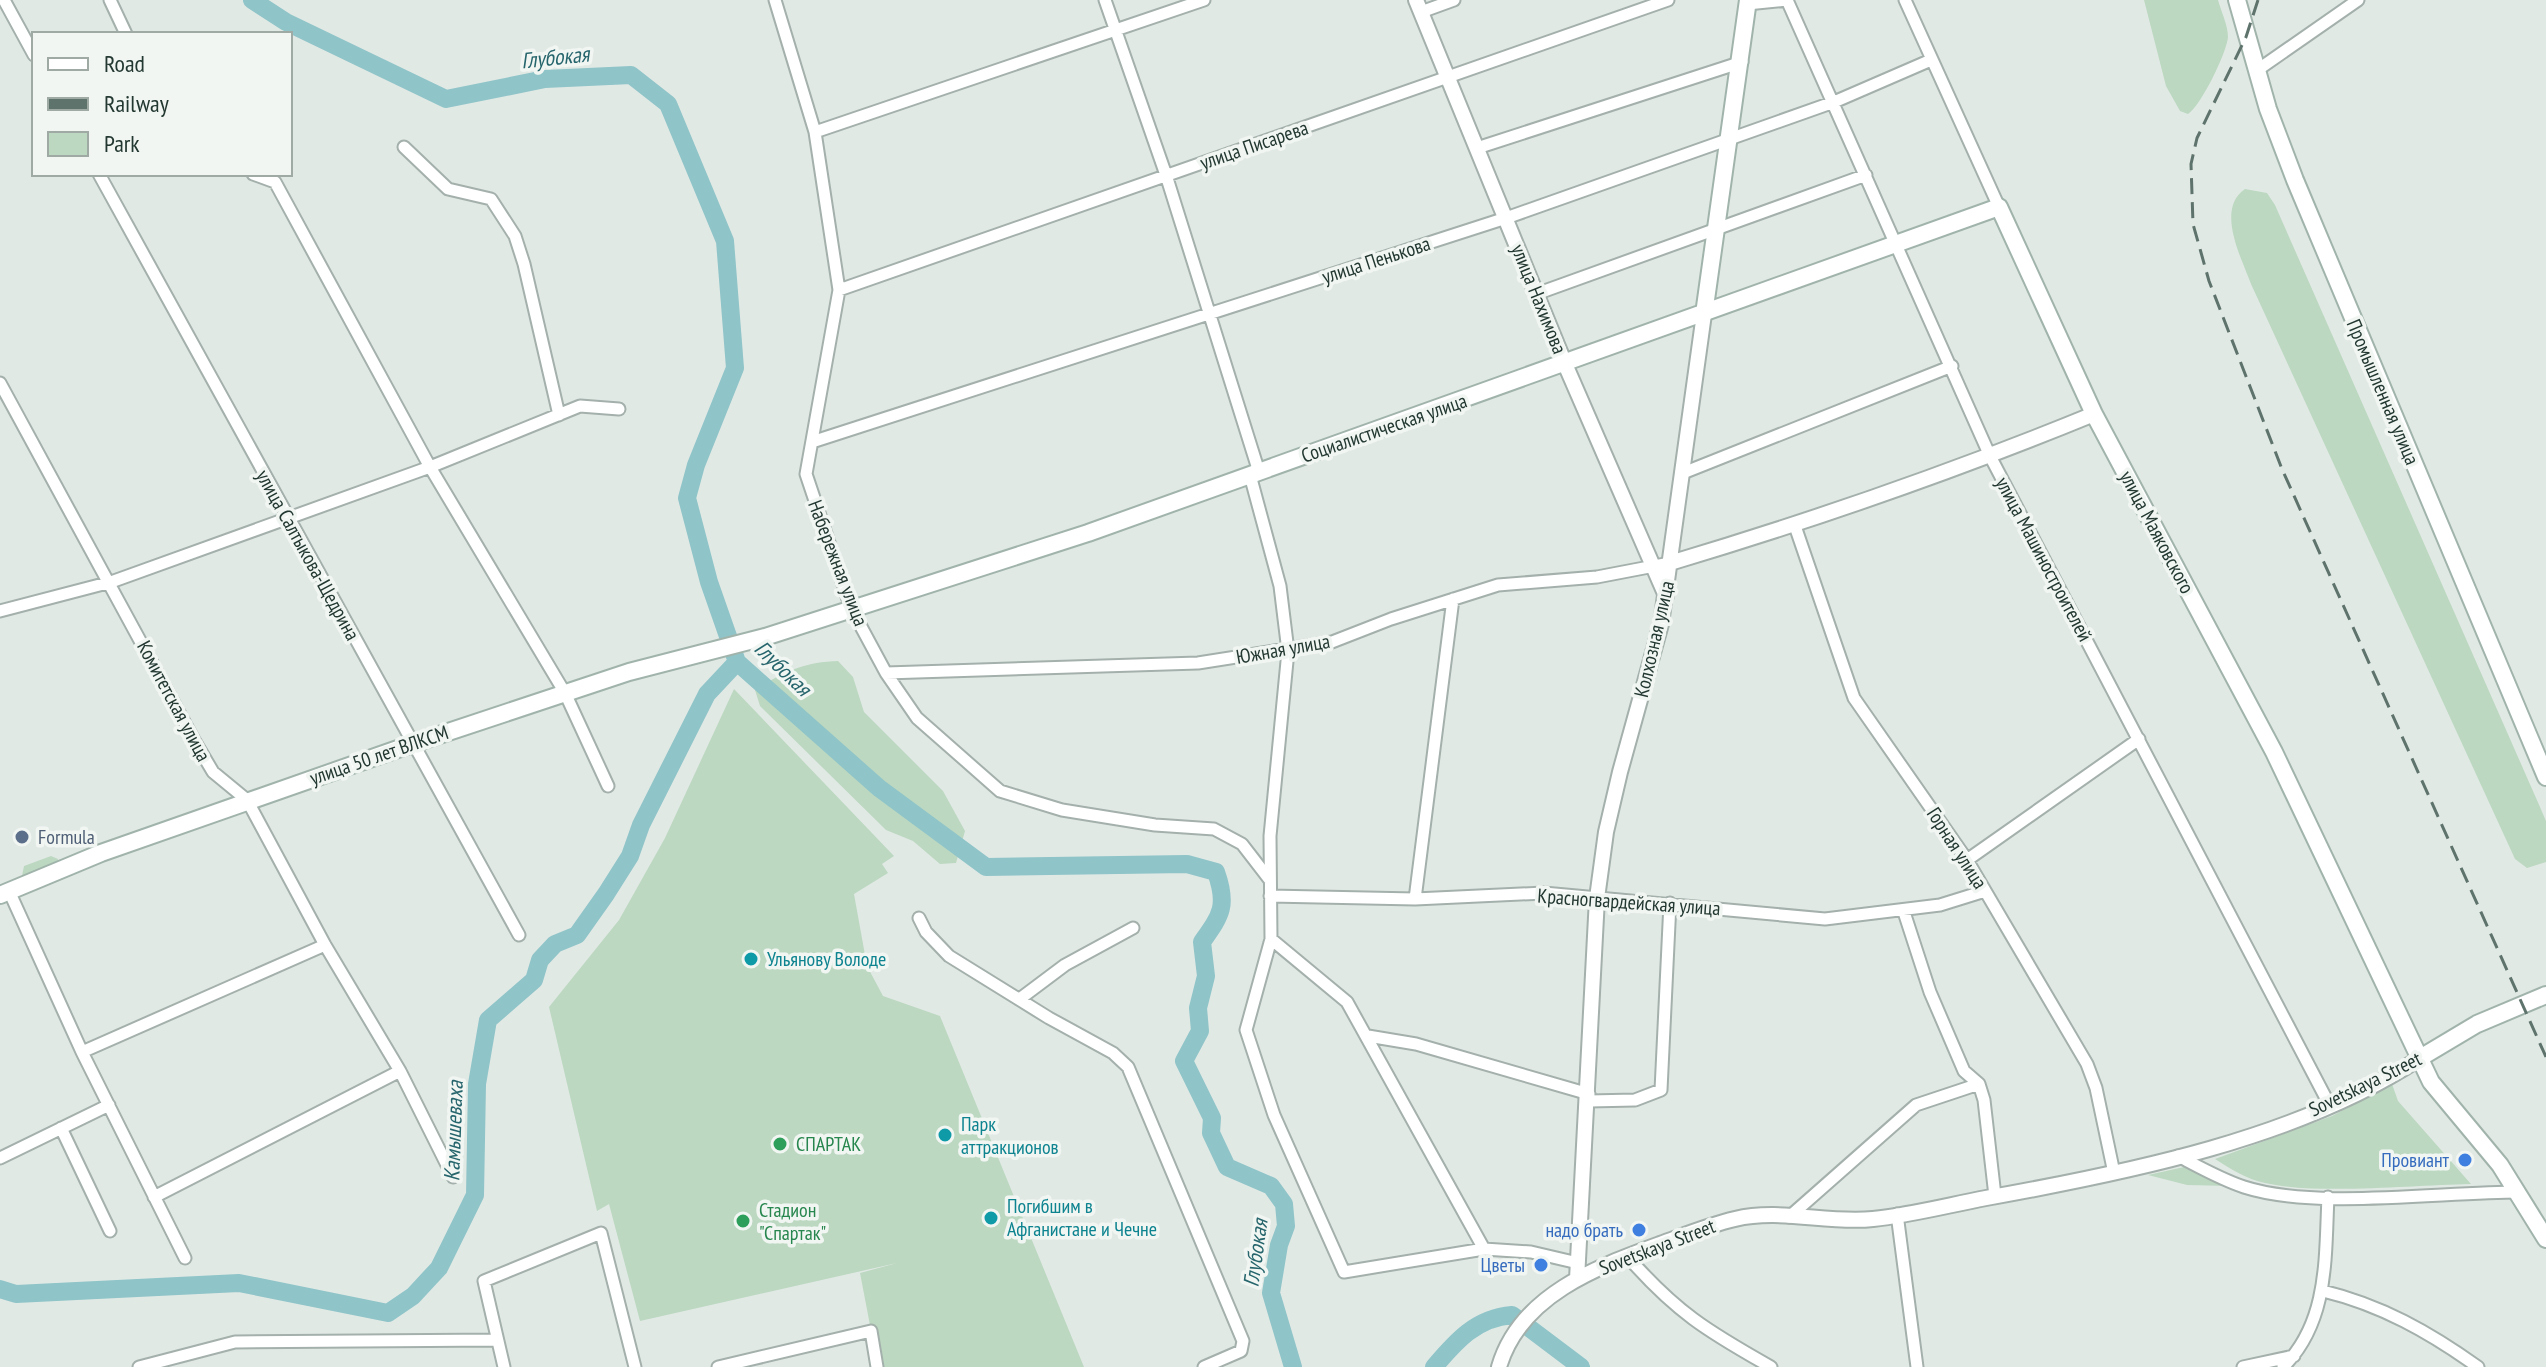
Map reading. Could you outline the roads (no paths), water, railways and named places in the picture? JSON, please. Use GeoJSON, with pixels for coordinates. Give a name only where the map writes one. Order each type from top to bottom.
{"type":"FeatureCollection","features":[{"type":"Feature","properties":{"kind":"main road","name":"Промышленная улица"},"geometry":{"type":"LineString","coordinates":[[2237,0],[2256,71],[2354,324],[2546,777]]}},
{"type":"Feature","properties":{"kind":"main road","name":"Колхозная улица"},"geometry":{"type":"LineString","coordinates":[[1704,314],[1742,62],[1748,2]]}},
{"type":"Feature","properties":{"kind":"main road","name":"Социалистическая улица"},"geometry":{"type":"LineString","coordinates":[[765,637],[1088,533],[1999,207]]}},
{"type":"Feature","properties":{"kind":"main road","name":"улица Маяковского"},"geometry":{"type":"LineString","coordinates":[[1999,207],[2094,414],[2274,752],[2420,1058],[2438,1091],[2519,1192],[2546,1239]]}},
{"type":"Feature","properties":{"kind":"main road","name":"улица 50 лет ВЛКСМ"},"geometry":{"type":"LineString","coordinates":[[5,893],[247,800],[412,744],[565,693],[765,637]]}},
{"type":"Feature","properties":{"kind":"main road","name":"Sovetskaya Street"},"geometry":{"type":"LineString","coordinates":[[2420,1058],[2477,1024],[2546,995]]}},
{"type":"Feature","properties":{"kind":"street"},"geometry":{"type":"LineString","coordinates":[[4,0],[32,51]]}},
{"type":"Feature","properties":{"kind":"street"},"geometry":{"type":"LineString","coordinates":[[110,0],[125,32]]}},
{"type":"Feature","properties":{"kind":"street","name":"Набережная улица"},"geometry":{"type":"LineString","coordinates":[[775,0],[815,132],[839,290],[815,441],[806,474],[851,608],[886,673],[917,718],[1000,791],[1062,810],[1155,825],[1214,829],[1242,844],[1269,879]]}},
{"type":"Feature","properties":{"kind":"street"},"geometry":{"type":"LineString","coordinates":[[1105,0],[1166,175],[1209,314],[1254,474],[1280,586],[1288,651],[1269,879],[1271,939],[1248,1017],[1248,1041],[1274,1115],[1344,1272],[1484,1249],[1531,1252],[1578,1271]]}},
{"type":"Feature","properties":{"kind":"street"},"geometry":{"type":"LineString","coordinates":[[815,132],[1204,0]]}},
{"type":"Feature","properties":{"kind":"street"},"geometry":{"type":"LineString","coordinates":[[1419,6],[1454,0]]}},
{"type":"Feature","properties":{"kind":"street","name":"улица Писарева"},"geometry":{"type":"LineString","coordinates":[[839,290],[1668,0]]}},
{"type":"Feature","properties":{"kind":"street"},"geometry":{"type":"LineString","coordinates":[[1748,2],[1787,0]]}},
{"type":"Feature","properties":{"kind":"street","name":"улица Машиностроителей"},"geometry":{"type":"LineString","coordinates":[[1787,0],[1990,456],[2329,1104]]}},
{"type":"Feature","properties":{"kind":"street","name":"улица Маяковского"},"geometry":{"type":"LineString","coordinates":[[1905,0],[1999,207]]}},
{"type":"Feature","properties":{"kind":"street"},"geometry":{"type":"LineString","coordinates":[[2256,71],[2358,0]]}},
{"type":"Feature","properties":{"kind":"street","name":"улица Нахимова"},"geometry":{"type":"LineString","coordinates":[[1419,6],[1565,364],[1666,596]]}},
{"type":"Feature","properties":{"kind":"street","name":"улица Пенькова"},"geometry":{"type":"LineString","coordinates":[[815,441],[1506,218],[1834,102],[1931,60]]}},
{"type":"Feature","properties":{"kind":"street"},"geometry":{"type":"LineString","coordinates":[[1477,148],[1742,62]]}},
{"type":"Feature","properties":{"kind":"street"},"geometry":{"type":"LineString","coordinates":[[404,147],[448,189],[491,199],[515,236],[559,415]]}},
{"type":"Feature","properties":{"kind":"street"},"geometry":{"type":"LineString","coordinates":[[1536,294],[1866,175]]}},
{"type":"Feature","properties":{"kind":"street","name":"улица Салтыкова-Щедрина"},"geometry":{"type":"LineString","coordinates":[[100,176],[519,935]]}},
{"type":"Feature","properties":{"kind":"street"},"geometry":{"type":"LineString","coordinates":[[258,176],[275,182],[430,467],[565,693],[608,786]]}},
{"type":"Feature","properties":{"kind":"street","name":"Колхозная улица"},"geometry":{"type":"LineString","coordinates":[[1578,1271],[1597,898],[1606,832],[1666,596],[1704,314]]}},
{"type":"Feature","properties":{"kind":"street"},"geometry":{"type":"LineString","coordinates":[[1683,473],[1952,366]]}},
{"type":"Feature","properties":{"kind":"street","name":"Комитетская улица"},"geometry":{"type":"LineString","coordinates":[[0,383],[206,761],[213,772],[247,800],[325,945],[400,1071],[453,1177]]}},
{"type":"Feature","properties":{"kind":"street"},"geometry":{"type":"LineString","coordinates":[[0,611],[111,582],[430,467],[580,406],[619,409]]}},
{"type":"Feature","properties":{"kind":"street"},"geometry":{"type":"LineString","coordinates":[[1670,563],[1795,526],[1990,456],[2094,414]]}},
{"type":"Feature","properties":{"kind":"street","name":"Горная улица"},"geometry":{"type":"LineString","coordinates":[[1795,526],[1849,690],[1967,860],[2087,1064],[2096,1088],[2114,1173]]}},
{"type":"Feature","properties":{"kind":"street","name":"Южная улица"},"geometry":{"type":"LineString","coordinates":[[886,673],[1198,663],[1288,651],[1332,642],[1498,585],[1653,568],[1670,563]]}},
{"type":"Feature","properties":{"kind":"street"},"geometry":{"type":"LineString","coordinates":[[1415,899],[1453,599]]}},
{"type":"Feature","properties":{"kind":"street"},"geometry":{"type":"LineString","coordinates":[[1967,860],[2139,739]]}},
{"type":"Feature","properties":{"kind":"street","name":"Красногвардейская улица"},"geometry":{"type":"LineString","coordinates":[[1270,896],[1415,899],[1544,893],[1825,919],[1904,912],[1985,891]]}},
{"type":"Feature","properties":{"kind":"street"},"geometry":{"type":"LineString","coordinates":[[5,893],[185,1258]]}},
{"type":"Feature","properties":{"kind":"street"},"geometry":{"type":"LineString","coordinates":[[1368,1036],[1416,1044],[1589,1097],[1635,1100],[1661,1090],[1670,903]]}},
{"type":"Feature","properties":{"kind":"street"},"geometry":{"type":"LineString","coordinates":[[1904,912],[1930,992],[1964,1071],[1979,1084],[1984,1100],[1995,1196]]}},
{"type":"Feature","properties":{"kind":"street"},"geometry":{"type":"LineString","coordinates":[[919,918],[926,932],[949,956],[1049,1018],[1113,1053],[1128,1067],[1244,1346],[1204,1367]]}},
{"type":"Feature","properties":{"kind":"street"},"geometry":{"type":"LineString","coordinates":[[1021,998],[1065,965],[1133,928]]}},
{"type":"Feature","properties":{"kind":"street"},"geometry":{"type":"LineString","coordinates":[[1271,939],[1340,995],[1368,1036],[1484,1249]]}},
{"type":"Feature","properties":{"kind":"street"},"geometry":{"type":"LineString","coordinates":[[82,1052],[325,945]]}},
{"type":"Feature","properties":{"kind":"street","name":"Sovetskaya Street"},"geometry":{"type":"LineString","coordinates":[[1499,1367],[1513,1336],[1535,1309],[1578,1271],[1739,1218],[1874,1219],[2114,1173],[2260,1132],[2329,1104],[2420,1058]]}},
{"type":"Feature","properties":{"kind":"street"},"geometry":{"type":"LineString","coordinates":[[154,1197],[400,1071]]}},
{"type":"Feature","properties":{"kind":"street"},"geometry":{"type":"LineString","coordinates":[[1789,1217],[1916,1105],[1979,1084]]}},
{"type":"Feature","properties":{"kind":"street"},"geometry":{"type":"LineString","coordinates":[[0,1158],[109,1105]]}},
{"type":"Feature","properties":{"kind":"street"},"geometry":{"type":"LineString","coordinates":[[61,1128],[110,1231]]}},
{"type":"Feature","properties":{"kind":"street"},"geometry":{"type":"LineString","coordinates":[[2178,1156],[2243,1187],[2328,1197],[2519,1192]]}},
{"type":"Feature","properties":{"kind":"street"},"geometry":{"type":"LineString","coordinates":[[2283,1367],[2308,1336],[2323,1291],[2328,1197]]}},
{"type":"Feature","properties":{"kind":"street"},"geometry":{"type":"LineString","coordinates":[[1897,1214],[1917,1367]]}},
{"type":"Feature","properties":{"kind":"street"},"geometry":{"type":"LineString","coordinates":[[504,1367],[484,1281],[601,1233],[635,1367]]}},
{"type":"Feature","properties":{"kind":"street"},"geometry":{"type":"LineString","coordinates":[[1627,1256],[1670,1304],[1689,1319],[1771,1367]]}},
{"type":"Feature","properties":{"kind":"street"},"geometry":{"type":"LineString","coordinates":[[2323,1291],[2361,1300],[2394,1314],[2478,1367]]}},
{"type":"Feature","properties":{"kind":"street"},"geometry":{"type":"LineString","coordinates":[[718,1367],[871,1331],[877,1367]]}},
{"type":"Feature","properties":{"kind":"street"},"geometry":{"type":"LineString","coordinates":[[139,1367],[235,1342],[497,1340]]}},
{"type":"Feature","properties":{"kind":"street"},"geometry":{"type":"LineString","coordinates":[[2243,1367],[2294,1356]]}},
{"type":"Feature","properties":{"kind":"waterway","name":"Глубокая"},"geometry":{"type":"LineString","coordinates":[[252,0],[286,22],[446,99],[545,79],[631,75],[668,104],[725,241],[735,368],[696,465],[687,498],[709,582],[737,662],[879,788],[986,867],[1187,864],[1216,872],[1222,893],[1221,910],[1202,942],[1206,976],[1198,1008],[1200,1031],[1184,1061],[1212,1118],[1211,1133],[1227,1167],[1271,1186],[1284,1204],[1286,1226],[1279,1245],[1271,1293],[1293,1367]]}},
{"type":"Feature","properties":{"kind":"waterway","name":"Камышеваха"},"geometry":{"type":"LineString","coordinates":[[0,1289],[16,1294],[239,1283],[388,1313],[413,1296],[439,1268],[475,1195],[477,1084],[488,1020],[534,980],[540,960],[555,944],[577,935],[606,894],[630,856],[641,825],[707,694],[737,662]]}},
{"type":"Feature","properties":{"kind":"waterway","name":"Глубокая"},"geometry":{"type":"LineString","coordinates":[[1434,1367],[1468,1332],[1488,1321],[1512,1315],[1581,1367]]}},
{"type":"Feature","properties":{"kind":"railway"},"geometry":{"type":"LineString","coordinates":[[2258,0],[2246,37],[2197,138],[2191,164],[2193,224],[2209,281],[2282,469],[2546,1057]]}},
{"type":"Feature","properties":{"kind":"place","name":"Formula"},"geometry":{"type":"Point","coordinates":[22,837]}},
{"type":"Feature","properties":{"kind":"place","name":"Ульянову Володе"},"geometry":{"type":"Point","coordinates":[751,959]}},
{"type":"Feature","properties":{"kind":"place","name":"Парк аттракционов"},"geometry":{"type":"Point","coordinates":[945,1135]}},
{"type":"Feature","properties":{"kind":"place","name":"СПАРТАК"},"geometry":{"type":"Point","coordinates":[780,1144]}},
{"type":"Feature","properties":{"kind":"place","name":"Провиант"},"geometry":{"type":"Point","coordinates":[2465,1160]}},
{"type":"Feature","properties":{"kind":"place","name":"Погибшим в Афганистане и Чечне"},"geometry":{"type":"Point","coordinates":[991,1218]}},
{"type":"Feature","properties":{"kind":"place","name":"Стадион \"Спартак\""},"geometry":{"type":"Point","coordinates":[743,1221]}},
{"type":"Feature","properties":{"kind":"place","name":"надо брать"},"geometry":{"type":"Point","coordinates":[1639,1230]}},
{"type":"Feature","properties":{"kind":"place","name":"Цветы"},"geometry":{"type":"Point","coordinates":[1541,1265]}}]}
